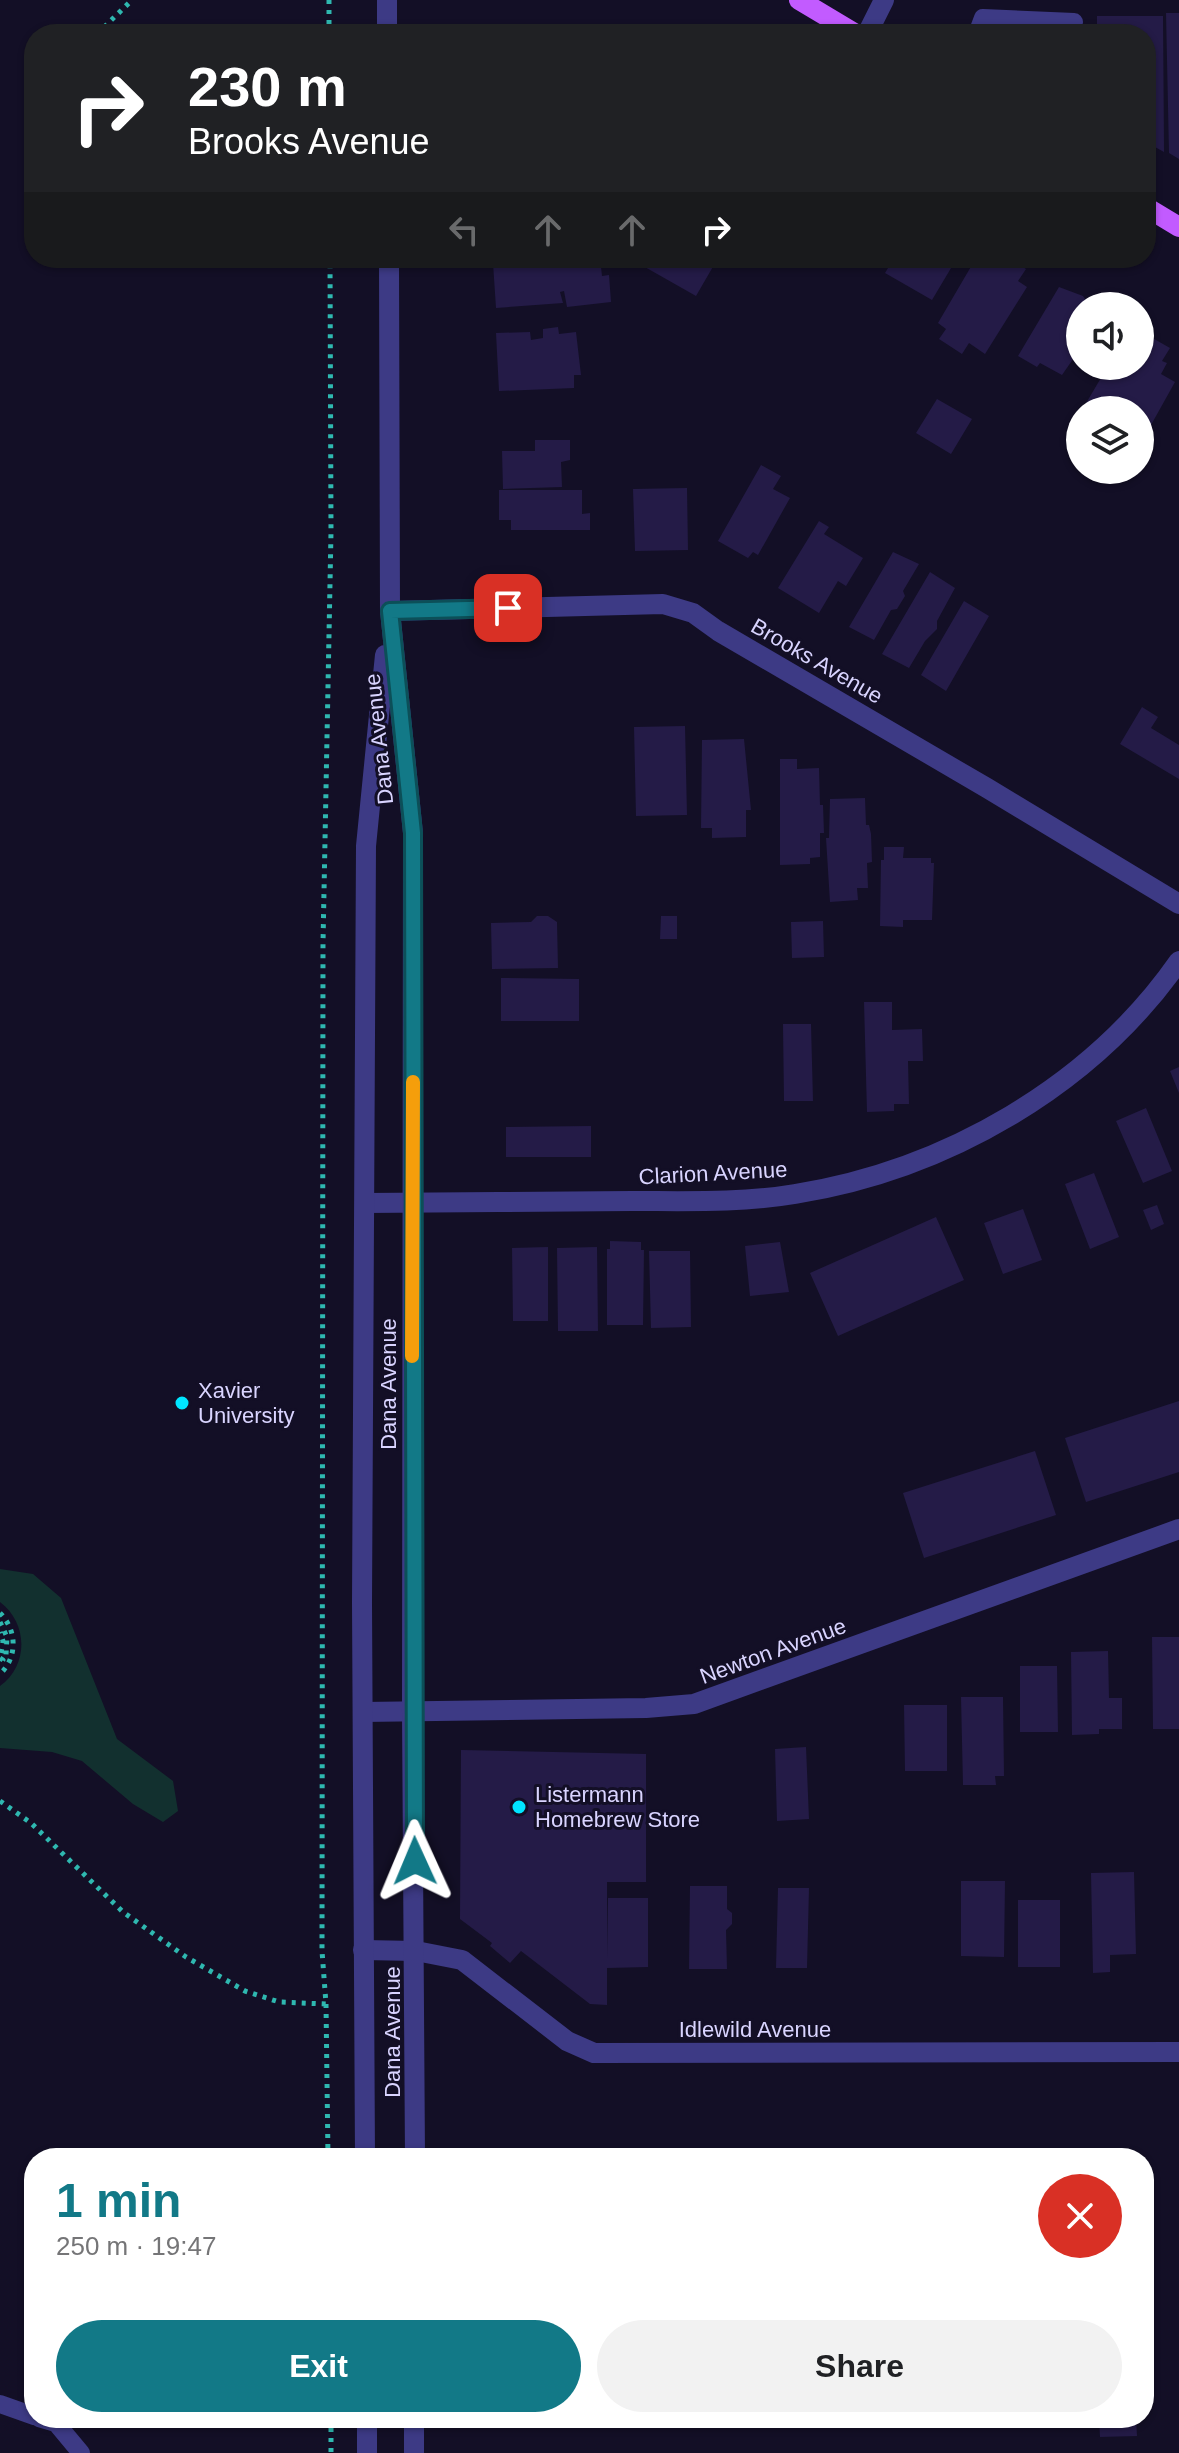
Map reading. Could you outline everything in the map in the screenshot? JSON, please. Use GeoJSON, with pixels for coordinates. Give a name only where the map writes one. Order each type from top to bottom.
{"type":"FeatureCollection","features":[{"type":"Feature","properties":{"kind":"main road"},"geometry":{"type":"LineString","coordinates":[[799,0],[839,24]]}},
{"type":"Feature","properties":{"kind":"main road"},"geometry":{"type":"LineString","coordinates":[[1156,213],[1179,227]]}},
{"type":"Feature","properties":{"kind":"street"},"geometry":{"type":"LineString","coordinates":[[387,0],[387,24]]}},
{"type":"Feature","properties":{"kind":"street"},"geometry":{"type":"LineString","coordinates":[[873,24],[884,0]]}},
{"type":"Feature","properties":{"kind":"street","name":"Dana Avenue"},"geometry":{"type":"LineString","coordinates":[[389,268],[390,611],[413,833],[415,2148]]}},
{"type":"Feature","properties":{"kind":"street","name":"Brooks Avenue"},"geometry":{"type":"LineString","coordinates":[[390,611],[663,604],[693,613],[718,631],[1179,904]]}},
{"type":"Feature","properties":{"kind":"street","name":"Dana Avenue"},"geometry":{"type":"LineString","coordinates":[[365,2148],[366,846],[390,611]]}},
{"type":"Feature","properties":{"kind":"street","name":"Clarion Avenue"},"geometry":{"type":"LineString","coordinates":[[365,1203],[727,1200],[795,1194],[877,1176],[957,1145],[1017,1112],[1061,1081],[1123,1028],[1179,961]]}},
{"type":"Feature","properties":{"kind":"street","name":"Newton Avenue"},"geometry":{"type":"LineString","coordinates":[[363,1712],[646,1708],[694,1704],[1179,1529]]}},
{"type":"Feature","properties":{"kind":"street","name":"Idlewild Avenue"},"geometry":{"type":"LineString","coordinates":[[363,1950],[416,1951],[462,1960],[567,2041],[594,2053],[1179,2052]]}},
{"type":"Feature","properties":{"kind":"street"},"geometry":{"type":"LineString","coordinates":[[367,2428],[367,2453]]}},
{"type":"Feature","properties":{"kind":"street"},"geometry":{"type":"LineString","coordinates":[[414,2428],[414,2453]]}},
{"type":"Feature","properties":{"kind":"lane"},"geometry":{"type":"LineString","coordinates":[[981,17],[1074,22]]}},
{"type":"Feature","properties":{"kind":"lane"},"geometry":{"type":"LineString","coordinates":[[0,2404],[24,2414]]}},
{"type":"Feature","properties":{"kind":"lane"},"geometry":{"type":"LineString","coordinates":[[60,2428],[81,2453]]}},
{"type":"Feature","properties":{"kind":"path"},"geometry":{"type":"LineString","coordinates":[[107,24],[132,0]]}},
{"type":"Feature","properties":{"kind":"path"},"geometry":{"type":"LineString","coordinates":[[329,0],[329,24]]}},
{"type":"Feature","properties":{"kind":"path"},"geometry":{"type":"LineString","coordinates":[[328,2148],[326,2004],[322,1951],[323,943],[331,532],[330,268]]}},
{"type":"Feature","properties":{"kind":"path"},"geometry":{"type":"LineString","coordinates":[[0,1613],[12,1630],[14,1643],[11,1656],[0,1674]]}},
{"type":"Feature","properties":{"kind":"path"},"geometry":{"type":"LineString","coordinates":[[0,1622],[7,1637],[6,1655],[1,1653],[3,1641],[0,1632]]}},
{"type":"Feature","properties":{"kind":"path"},"geometry":{"type":"LineString","coordinates":[[0,1801],[31,1823],[123,1912],[186,1957],[245,1991],[279,2002],[326,2004]]}},
{"type":"Feature","properties":{"kind":"path"},"geometry":{"type":"LineString","coordinates":[[331,2428],[331,2453]]}},
{"type":"Feature","properties":{"kind":"green space"},"geometry":{"type":"Polygon","coordinates":[[[0,1569],[33,1574],[61,1598],[117,1739],[173,1781],[178,1811],[163,1822],[133,1804],[82,1761],[52,1752],[0,1748],[0,1686],[16,1667],[21,1644],[16,1621],[0,1602],[0,1569]]]}},
{"type":"Feature","properties":{"kind":"building"},"geometry":{"type":"Polygon","coordinates":[[[1166,13],[1179,13],[1179,159],[1169,153],[1166,13]]]}},
{"type":"Feature","properties":{"kind":"building"},"geometry":{"type":"Polygon","coordinates":[[[1097,16],[1163,16],[1164,152],[1156,148],[1156,24],[1097,24],[1097,16]]]}},
{"type":"Feature","properties":{"kind":"building"},"geometry":{"type":"Polygon","coordinates":[[[493,268],[601,268],[602,276],[609,275],[611,302],[567,307],[564,291],[560,292],[563,303],[496,308],[493,268]]]}},
{"type":"Feature","properties":{"kind":"building"},"geometry":{"type":"Polygon","coordinates":[[[647,268],[712,268],[696,296],[647,268]]]}},
{"type":"Feature","properties":{"kind":"building"},"geometry":{"type":"Polygon","coordinates":[[[888,268],[951,268],[932,300],[885,273],[888,268]]]}},
{"type":"Feature","properties":{"kind":"building"},"geometry":{"type":"Polygon","coordinates":[[[970,268],[1026,269],[1018,281],[1027,287],[985,354],[969,343],[962,354],[939,339],[946,329],[938,323],[970,268]]]}},
{"type":"Feature","properties":{"kind":"building"},"geometry":{"type":"Polygon","coordinates":[[[1059,287],[1072,292],[1066,292],[1066,369],[1062,375],[1040,363],[1037,367],[1018,356],[1059,287]]]}},
{"type":"Feature","properties":{"kind":"building"},"geometry":{"type":"Polygon","coordinates":[[[558,327],[559,334],[576,332],[581,375],[574,375],[574,388],[499,391],[496,333],[530,332],[531,340],[543,338],[543,329],[558,327]]]}},
{"type":"Feature","properties":{"kind":"building"},"geometry":{"type":"Polygon","coordinates":[[[1154,339],[1170,348],[1162,361],[1167,363],[1161,374],[1175,382],[1154,420],[1154,396],[1090,396],[1100,380],[1154,380],[1154,339]]]}},
{"type":"Feature","properties":{"kind":"building"},"geometry":{"type":"Polygon","coordinates":[[[937,399],[972,419],[951,454],[916,433],[937,399]]]}},
{"type":"Feature","properties":{"kind":"building"},"geometry":{"type":"Polygon","coordinates":[[[535,440],[570,440],[570,460],[561,462],[562,487],[503,489],[502,451],[535,451],[535,440]]]}},
{"type":"Feature","properties":{"kind":"building"},"geometry":{"type":"Polygon","coordinates":[[[761,465],[781,476],[773,489],[790,498],[758,555],[753,552],[748,558],[718,541],[761,465]]]}},
{"type":"Feature","properties":{"kind":"building"},"geometry":{"type":"Polygon","coordinates":[[[687,488],[688,550],[635,551],[633,489],[687,488]]]}},
{"type":"Feature","properties":{"kind":"building"},"geometry":{"type":"Polygon","coordinates":[[[499,490],[582,490],[582,514],[590,513],[590,530],[511,530],[511,520],[499,520],[499,490]]]}},
{"type":"Feature","properties":{"kind":"building"},"geometry":{"type":"Polygon","coordinates":[[[819,521],[829,527],[824,534],[863,558],[846,586],[838,581],[819,613],[778,588],[819,521]]]}},
{"type":"Feature","properties":{"kind":"building"},"geometry":{"type":"Polygon","coordinates":[[[893,552],[919,564],[903,591],[905,596],[897,609],[891,610],[874,640],[849,627],[893,552]]]}},
{"type":"Feature","properties":{"kind":"building"},"geometry":{"type":"Polygon","coordinates":[[[930,572],[955,588],[937,621],[937,629],[925,641],[909,668],[882,654],[930,572]]]}},
{"type":"Feature","properties":{"kind":"building"},"geometry":{"type":"Polygon","coordinates":[[[964,601],[989,616],[946,691],[921,675],[964,601]]]}},
{"type":"Feature","properties":{"kind":"building"},"geometry":{"type":"Polygon","coordinates":[[[1142,707],[1158,717],[1151,728],[1179,745],[1179,779],[1120,744],[1142,707]]]}},
{"type":"Feature","properties":{"kind":"building"},"geometry":{"type":"Polygon","coordinates":[[[685,726],[687,815],[636,816],[634,727],[685,726]]]}},
{"type":"Feature","properties":{"kind":"building"},"geometry":{"type":"Polygon","coordinates":[[[744,739],[751,810],[746,810],[746,837],[712,838],[712,828],[701,828],[702,740],[744,739]]]}},
{"type":"Feature","properties":{"kind":"building"},"geometry":{"type":"Polygon","coordinates":[[[780,759],[797,759],[797,769],[819,768],[824,833],[820,833],[820,857],[810,858],[810,864],[780,865],[780,759]]]}},
{"type":"Feature","properties":{"kind":"building"},"geometry":{"type":"Polygon","coordinates":[[[865,798],[872,862],[867,863],[868,888],[857,888],[858,900],[830,902],[826,838],[829,838],[830,799],[865,798]]]}},
{"type":"Feature","properties":{"kind":"building"},"geometry":{"type":"Polygon","coordinates":[[[884,847],[904,847],[903,858],[931,858],[931,863],[934,863],[932,920],[903,920],[903,927],[880,926],[884,847]]]}},
{"type":"Feature","properties":{"kind":"building"},"geometry":{"type":"Polygon","coordinates":[[[537,916],[548,916],[557,922],[558,968],[492,969],[491,923],[531,922],[537,916]]]}},
{"type":"Feature","properties":{"kind":"building"},"geometry":{"type":"Polygon","coordinates":[[[661,916],[677,916],[677,939],[660,939],[661,916]]]}},
{"type":"Feature","properties":{"kind":"building"},"geometry":{"type":"Polygon","coordinates":[[[823,921],[824,957],[792,958],[791,922],[823,921]]]}},
{"type":"Feature","properties":{"kind":"building"},"geometry":{"type":"Polygon","coordinates":[[[501,978],[579,979],[579,1021],[501,1021],[501,978]]]}},
{"type":"Feature","properties":{"kind":"building"},"geometry":{"type":"Polygon","coordinates":[[[864,1002],[892,1002],[892,1030],[922,1029],[923,1061],[908,1061],[909,1104],[894,1104],[894,1111],[867,1112],[864,1002]]]}},
{"type":"Feature","properties":{"kind":"building"},"geometry":{"type":"Polygon","coordinates":[[[783,1024],[811,1024],[813,1101],[784,1101],[783,1024]]]}},
{"type":"Feature","properties":{"kind":"building"},"geometry":{"type":"Polygon","coordinates":[[[1179,1067],[1179,1093],[1170,1071],[1179,1067]]]}},
{"type":"Feature","properties":{"kind":"building"},"geometry":{"type":"Polygon","coordinates":[[[1146,1108],[1172,1171],[1143,1183],[1116,1121],[1146,1108]]]}},
{"type":"Feature","properties":{"kind":"building"},"geometry":{"type":"Polygon","coordinates":[[[591,1126],[591,1157],[506,1157],[506,1127],[591,1126]]]}},
{"type":"Feature","properties":{"kind":"building"},"geometry":{"type":"Polygon","coordinates":[[[1094,1173],[1119,1237],[1090,1249],[1065,1184],[1094,1173]]]}},
{"type":"Feature","properties":{"kind":"building"},"geometry":{"type":"Polygon","coordinates":[[[1157,1205],[1164,1224],[1151,1230],[1143,1210],[1157,1205]]]}},
{"type":"Feature","properties":{"kind":"building"},"geometry":{"type":"Polygon","coordinates":[[[1023,1209],[1042,1260],[1003,1274],[984,1223],[1023,1209]]]}},
{"type":"Feature","properties":{"kind":"building"},"geometry":{"type":"Polygon","coordinates":[[[936,1217],[964,1280],[838,1336],[810,1273],[936,1217]]]}},
{"type":"Feature","properties":{"kind":"building"},"geometry":{"type":"Polygon","coordinates":[[[610,1241],[641,1242],[641,1250],[644,1250],[643,1325],[607,1325],[607,1249],[610,1249],[610,1241]]]}},
{"type":"Feature","properties":{"kind":"building"},"geometry":{"type":"Polygon","coordinates":[[[780,1242],[789,1292],[750,1296],[745,1246],[780,1242]]]}},
{"type":"Feature","properties":{"kind":"building"},"geometry":{"type":"Polygon","coordinates":[[[548,1247],[548,1321],[513,1321],[512,1248],[548,1247]]]}},
{"type":"Feature","properties":{"kind":"building"},"geometry":{"type":"Polygon","coordinates":[[[597,1247],[598,1331],[558,1331],[557,1248],[597,1247]]]}},
{"type":"Feature","properties":{"kind":"building"},"geometry":{"type":"Polygon","coordinates":[[[649,1251],[690,1251],[691,1327],[651,1328],[649,1251]]]}},
{"type":"Feature","properties":{"kind":"building"},"geometry":{"type":"Polygon","coordinates":[[[1179,1401],[1179,1472],[1086,1502],[1065,1438],[1179,1401]]]}},
{"type":"Feature","properties":{"kind":"building"},"geometry":{"type":"Polygon","coordinates":[[[1035,1451],[1056,1515],[924,1558],[903,1493],[1035,1451]]]}},
{"type":"Feature","properties":{"kind":"building"},"geometry":{"type":"Polygon","coordinates":[[[1152,1637],[1179,1637],[1179,1729],[1153,1729],[1152,1637]]]}},
{"type":"Feature","properties":{"kind":"building"},"geometry":{"type":"Polygon","coordinates":[[[1108,1651],[1109,1698],[1122,1698],[1122,1729],[1099,1729],[1099,1734],[1072,1735],[1071,1652],[1108,1651]]]}},
{"type":"Feature","properties":{"kind":"building"},"geometry":{"type":"Polygon","coordinates":[[[1020,1666],[1057,1666],[1058,1732],[1020,1732],[1020,1666]]]}},
{"type":"Feature","properties":{"kind":"building"},"geometry":{"type":"Polygon","coordinates":[[[961,1697],[1003,1697],[1004,1776],[995,1776],[996,1785],[963,1785],[961,1697]]]}},
{"type":"Feature","properties":{"kind":"building"},"geometry":{"type":"Polygon","coordinates":[[[904,1705],[947,1705],[947,1771],[905,1771],[904,1705]]]}},
{"type":"Feature","properties":{"kind":"building"},"geometry":{"type":"Polygon","coordinates":[[[806,1747],[809,1819],[777,1821],[775,1749],[806,1747]]]}},
{"type":"Feature","properties":{"kind":"building"},"geometry":{"type":"Polygon","coordinates":[[[461,1750],[646,1754],[646,1882],[607,1882],[607,1958],[608,1898],[648,1898],[648,1967],[607,1968],[607,2005],[590,2004],[521,1951],[510,1963],[490,1946],[492,1943],[460,1919],[461,1750]]]}},
{"type":"Feature","properties":{"kind":"building"},"geometry":{"type":"Polygon","coordinates":[[[1134,1872],[1136,1954],[1110,1955],[1110,1972],[1093,1973],[1091,1873],[1134,1872]]]}},
{"type":"Feature","properties":{"kind":"building"},"geometry":{"type":"Polygon","coordinates":[[[961,1881],[1005,1881],[1004,1957],[961,1956],[961,1881]]]}},
{"type":"Feature","properties":{"kind":"building"},"geometry":{"type":"Polygon","coordinates":[[[690,1886],[727,1886],[727,1909],[732,1913],[732,1924],[726,1930],[727,1969],[689,1969],[690,1886]]]}},
{"type":"Feature","properties":{"kind":"building"},"geometry":{"type":"Polygon","coordinates":[[[778,1888],[809,1888],[807,1968],[776,1968],[778,1888]]]}},
{"type":"Feature","properties":{"kind":"building"},"geometry":{"type":"Polygon","coordinates":[[[1018,1900],[1060,1900],[1060,1967],[1018,1967],[1018,1900]]]}},
{"type":"Feature","properties":{"kind":"building"},"geometry":{"type":"Polygon","coordinates":[[[1100,2428],[1137,2428],[1137,2436],[1100,2437],[1100,2428]]]}},
{"type":"Feature","properties":{"kind":"slow traffic"},"geometry":{"type":"LineString","coordinates":[[412,1356],[413,1082]]}},
{"type":"Feature","properties":{"kind":"place","name":"Xavier University"},"geometry":{"type":"Point","coordinates":[182,1403]}},
{"type":"Feature","properties":{"kind":"place","name":"Listermann Homebrew Store"},"geometry":{"type":"Point","coordinates":[519,1807]}},
{"type":"Feature","properties":{"kind":"route"},"geometry":{"type":"LineString","coordinates":[[415,1861],[412,1712],[413,833],[390,611],[508,608]]}}]}
